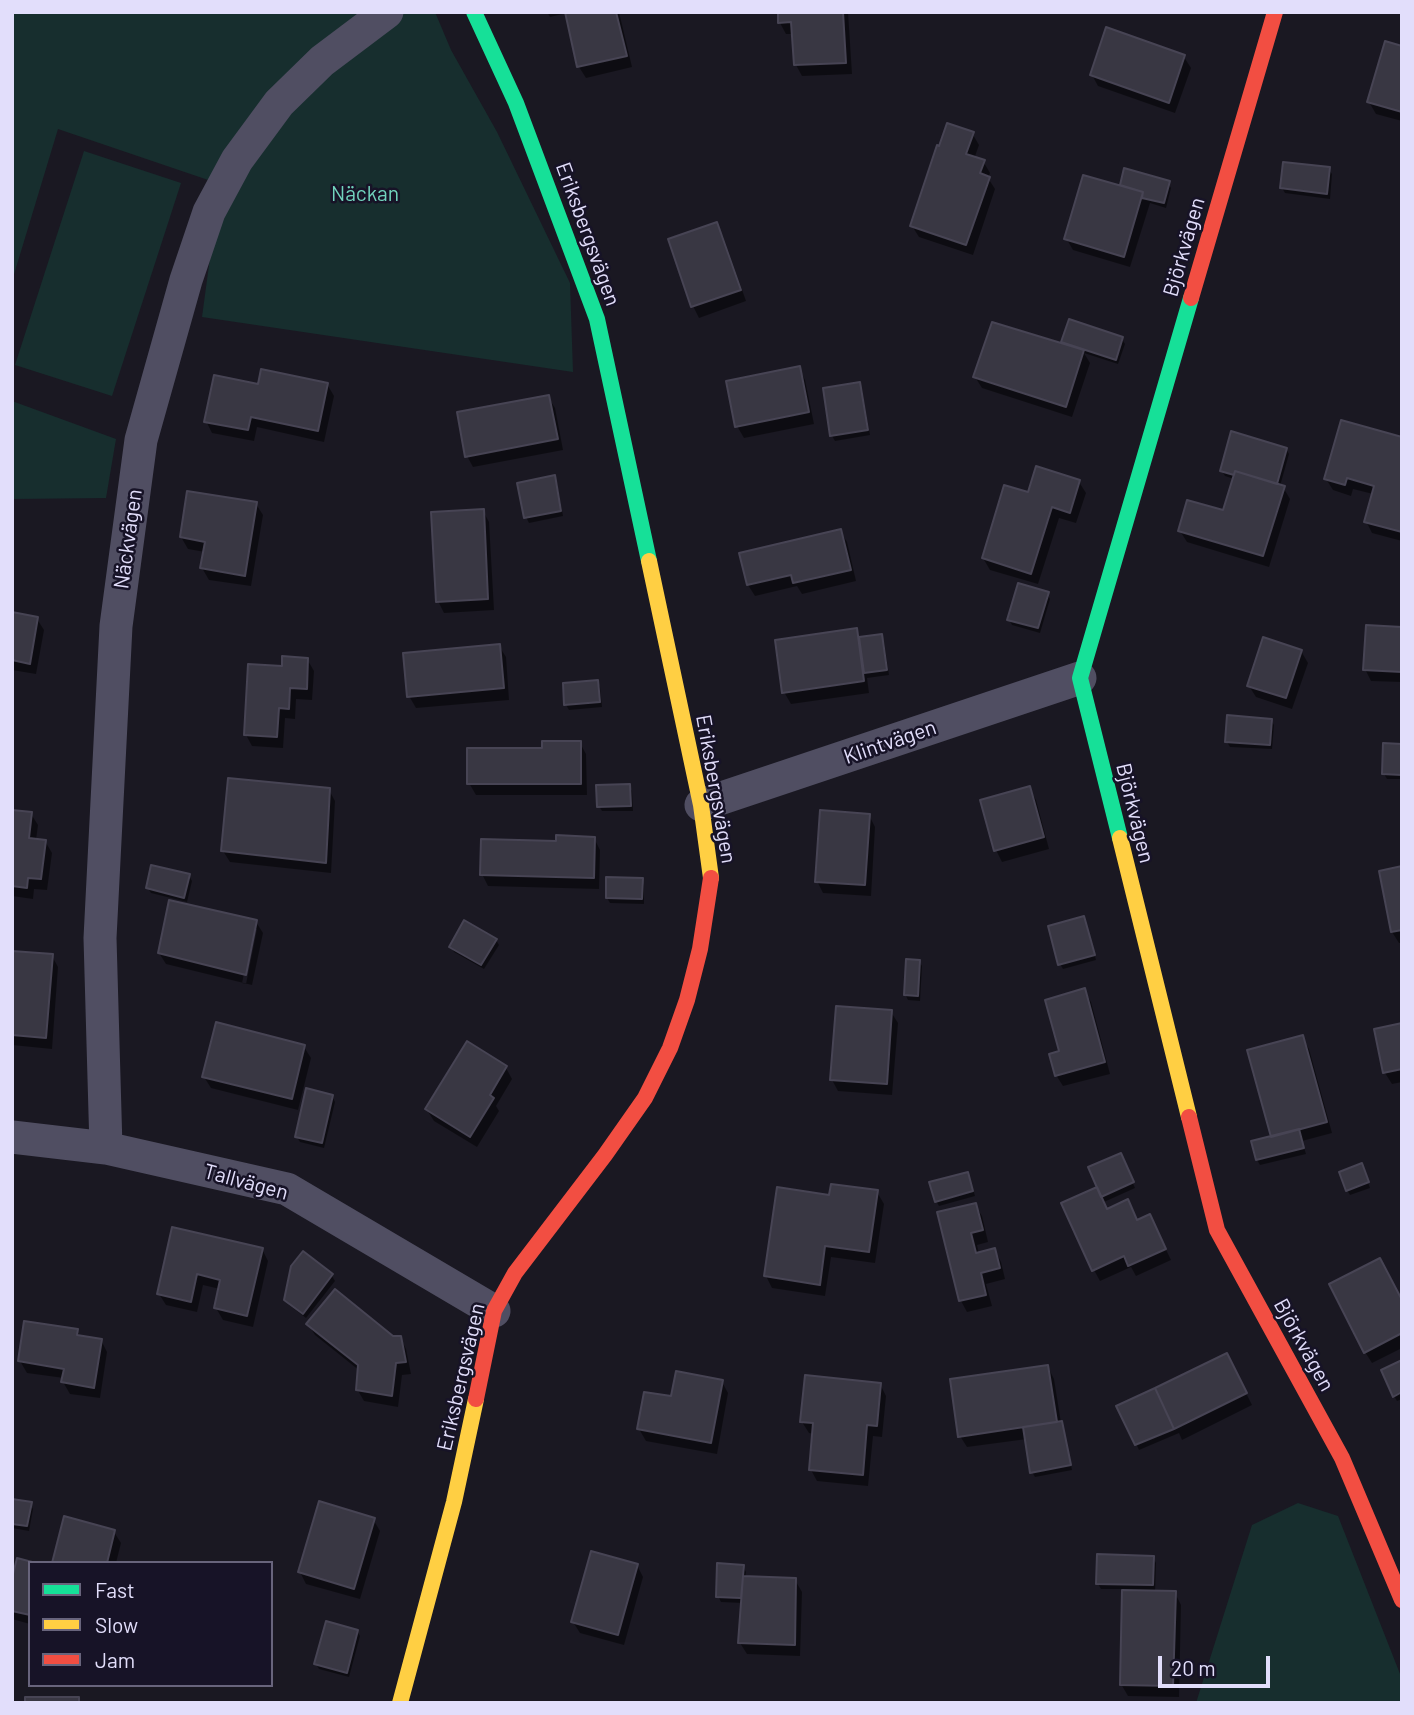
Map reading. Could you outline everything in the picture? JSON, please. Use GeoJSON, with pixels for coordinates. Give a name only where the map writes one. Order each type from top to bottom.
{"type":"FeatureCollection","features":[{"type":"Feature","properties":{"kind":"street","name":"Näckvägen"},"geometry":{"type":"LineString","coordinates":[[106,1148],[100,938],[116,625],[141,440],[201,235],[209,212],[237,160],[279,103],[322,61],[387,12]]}},
{"type":"Feature","properties":{"kind":"street","name":"Eriksbergsvägen"},"geometry":{"type":"LineString","coordinates":[[400,1703],[454,1502],[494,1311],[515,1273],[645,1098],[670,1048],[687,1000],[700,949],[711,879],[701,805],[597,319],[516,103],[474,12]]}},
{"type":"Feature","properties":{"kind":"street","name":"Björkvägen"},"geometry":{"type":"LineString","coordinates":[[1275,12],[1080,678],[1217,1230],[1342,1458],[1402,1600]]}},
{"type":"Feature","properties":{"kind":"street","name":"Klintvägen"},"geometry":{"type":"LineString","coordinates":[[701,805],[1080,678]]}},
{"type":"Feature","properties":{"kind":"street","name":"Tallvägen"},"geometry":{"type":"LineString","coordinates":[[12,1137],[106,1148],[287,1189],[494,1311]]}},
{"type":"Feature","properties":{"kind":"green space","name":"Näckan"},"geometry":{"type":"Polygon","coordinates":[[[12,12],[435,12],[451,50],[497,132],[570,283],[573,372],[202,317],[220,184],[58,129],[12,281],[12,12]]]}},
{"type":"Feature","properties":{"kind":"green space"},"geometry":{"type":"Polygon","coordinates":[[[84,151],[181,183],[112,396],[15,365],[84,151]]]}},
{"type":"Feature","properties":{"kind":"green space"},"geometry":{"type":"Polygon","coordinates":[[[12,401],[116,439],[106,498],[12,499],[12,401]]]}},
{"type":"Feature","properties":{"kind":"green space"},"geometry":{"type":"Polygon","coordinates":[[[1298,1503],[1338,1516],[1402,1679],[1402,1703],[1196,1703],[1252,1525],[1298,1503]]]}},
{"type":"Feature","properties":{"kind":"building"},"geometry":{"type":"Polygon","coordinates":[[[565,12],[616,12],[627,56],[577,67],[565,12]]]}},
{"type":"Feature","properties":{"kind":"building"},"geometry":{"type":"Polygon","coordinates":[[[778,12],[843,12],[846,63],[794,65],[791,22],[778,23],[778,12]]]}},
{"type":"Feature","properties":{"kind":"building"},"geometry":{"type":"Polygon","coordinates":[[[1106,27],[1185,55],[1169,103],[1090,75],[1106,27]]]}},
{"type":"Feature","properties":{"kind":"building"},"geometry":{"type":"Polygon","coordinates":[[[1385,41],[1402,46],[1402,112],[1367,102],[1385,41]]]}},
{"type":"Feature","properties":{"kind":"building"},"geometry":{"type":"Polygon","coordinates":[[[947,123],[974,132],[966,154],[985,160],[980,173],[990,177],[966,245],[910,226],[947,123]]]}},
{"type":"Feature","properties":{"kind":"building"},"geometry":{"type":"Polygon","coordinates":[[[1283,162],[1330,167],[1327,194],[1280,188],[1283,162]]]}},
{"type":"Feature","properties":{"kind":"building"},"geometry":{"type":"Polygon","coordinates":[[[1124,168],[1170,181],[1164,203],[1142,198],[1143,192],[1120,185],[1124,168]]]}},
{"type":"Feature","properties":{"kind":"building"},"geometry":{"type":"Polygon","coordinates":[[[1083,175],[1143,192],[1124,257],[1064,239],[1083,175]]]}},
{"type":"Feature","properties":{"kind":"building"},"geometry":{"type":"Polygon","coordinates":[[[717,222],[741,290],[691,307],[668,239],[717,222]]]}},
{"type":"Feature","properties":{"kind":"building"},"geometry":{"type":"Polygon","coordinates":[[[1069,319],[1123,337],[1116,360],[1061,342],[1069,319]]]}},
{"type":"Feature","properties":{"kind":"building"},"geometry":{"type":"Polygon","coordinates":[[[992,322],[1084,350],[1066,407],[973,377],[992,322]]]}},
{"type":"Feature","properties":{"kind":"building"},"geometry":{"type":"Polygon","coordinates":[[[800,366],[809,412],[735,427],[726,381],[800,366]]]}},
{"type":"Feature","properties":{"kind":"building"},"geometry":{"type":"Polygon","coordinates":[[[261,369],[328,383],[318,431],[251,417],[248,430],[204,422],[214,375],[258,384],[261,369]]]}},
{"type":"Feature","properties":{"kind":"building"},"geometry":{"type":"Polygon","coordinates":[[[860,382],[868,430],[830,436],[823,388],[860,382]]]}},
{"type":"Feature","properties":{"kind":"building"},"geometry":{"type":"Polygon","coordinates":[[[549,395],[558,439],[465,457],[457,412],[549,395]]]}},
{"type":"Feature","properties":{"kind":"building"},"geometry":{"type":"Polygon","coordinates":[[[1341,420],[1402,437],[1402,532],[1364,522],[1374,486],[1347,478],[1345,485],[1324,479],[1341,420]]]}},
{"type":"Feature","properties":{"kind":"building"},"geometry":{"type":"Polygon","coordinates":[[[1231,431],[1287,448],[1277,484],[1235,471],[1234,475],[1220,471],[1231,431]]]}},
{"type":"Feature","properties":{"kind":"building"},"geometry":{"type":"Polygon","coordinates":[[[1036,466],[1080,480],[1070,513],[1052,507],[1031,574],[982,558],[1004,485],[1028,492],[1036,466]]]}},
{"type":"Feature","properties":{"kind":"building"},"geometry":{"type":"Polygon","coordinates":[[[1235,471],[1285,486],[1263,556],[1178,531],[1187,500],[1223,510],[1235,471]]]}},
{"type":"Feature","properties":{"kind":"building"},"geometry":{"type":"Polygon","coordinates":[[[555,475],[561,511],[524,518],[517,483],[555,475]]]}},
{"type":"Feature","properties":{"kind":"building"},"geometry":{"type":"Polygon","coordinates":[[[187,491],[257,502],[245,576],[200,568],[205,542],[180,537],[187,491]]]}},
{"type":"Feature","properties":{"kind":"building"},"geometry":{"type":"Polygon","coordinates":[[[484,509],[488,599],[436,602],[431,512],[484,509]]]}},
{"type":"Feature","properties":{"kind":"building"},"geometry":{"type":"Polygon","coordinates":[[[841,529],[851,570],[793,583],[791,575],[747,585],[739,553],[841,529]]]}},
{"type":"Feature","properties":{"kind":"building"},"geometry":{"type":"Polygon","coordinates":[[[1018,583],[1049,592],[1038,628],[1007,620],[1018,583]]]}},
{"type":"Feature","properties":{"kind":"building"},"geometry":{"type":"Polygon","coordinates":[[[12,612],[38,617],[30,664],[12,660],[12,612]]]}},
{"type":"Feature","properties":{"kind":"building"},"geometry":{"type":"Polygon","coordinates":[[[1366,625],[1402,627],[1402,672],[1363,670],[1366,625]]]}},
{"type":"Feature","properties":{"kind":"building"},"geometry":{"type":"Polygon","coordinates":[[[857,628],[864,681],[782,693],[775,640],[857,628]]]}},
{"type":"Feature","properties":{"kind":"building"},"geometry":{"type":"Polygon","coordinates":[[[882,634],[887,670],[864,673],[859,637],[882,634]]]}},
{"type":"Feature","properties":{"kind":"building"},"geometry":{"type":"Polygon","coordinates":[[[1263,637],[1302,650],[1286,698],[1247,686],[1263,637]]]}},
{"type":"Feature","properties":{"kind":"building"},"geometry":{"type":"Polygon","coordinates":[[[500,644],[504,688],[407,697],[403,653],[500,644]]]}},
{"type":"Feature","properties":{"kind":"building"},"geometry":{"type":"Polygon","coordinates":[[[282,656],[308,658],[307,689],[290,688],[289,709],[279,708],[277,737],[244,735],[248,664],[282,666],[282,656]]]}},
{"type":"Feature","properties":{"kind":"building"},"geometry":{"type":"Polygon","coordinates":[[[598,680],[600,702],[564,705],[563,683],[598,680]]]}},
{"type":"Feature","properties":{"kind":"building"},"geometry":{"type":"Polygon","coordinates":[[[1227,715],[1272,719],[1270,745],[1225,742],[1227,715]]]}},
{"type":"Feature","properties":{"kind":"building"},"geometry":{"type":"Polygon","coordinates":[[[542,741],[581,741],[581,784],[467,784],[467,748],[542,748],[542,741]]]}},
{"type":"Feature","properties":{"kind":"building"},"geometry":{"type":"Polygon","coordinates":[[[1383,743],[1402,744],[1402,775],[1382,774],[1383,743]]]}},
{"type":"Feature","properties":{"kind":"building"},"geometry":{"type":"Polygon","coordinates":[[[228,778],[330,788],[326,863],[221,851],[228,778]]]}},
{"type":"Feature","properties":{"kind":"building"},"geometry":{"type":"Polygon","coordinates":[[[630,784],[631,806],[597,807],[596,785],[630,784]]]}},
{"type":"Feature","properties":{"kind":"building"},"geometry":{"type":"Polygon","coordinates":[[[1030,786],[1044,837],[994,851],[980,800],[1030,786]]]}},
{"type":"Feature","properties":{"kind":"building"},"geometry":{"type":"Polygon","coordinates":[[[12,810],[32,812],[29,838],[46,840],[41,879],[28,878],[27,888],[12,886],[12,810]]]}},
{"type":"Feature","properties":{"kind":"building"},"geometry":{"type":"Polygon","coordinates":[[[820,810],[870,814],[865,885],[815,882],[820,810]]]}},
{"type":"Feature","properties":{"kind":"building"},"geometry":{"type":"Polygon","coordinates":[[[556,835],[595,837],[594,878],[480,875],[481,839],[556,841],[556,835]]]}},
{"type":"Feature","properties":{"kind":"building"},"geometry":{"type":"Polygon","coordinates":[[[151,865],[190,874],[184,898],[146,888],[151,865]]]}},
{"type":"Feature","properties":{"kind":"building"},"geometry":{"type":"Polygon","coordinates":[[[1402,866],[1402,930],[1391,932],[1379,871],[1402,866]]]}},
{"type":"Feature","properties":{"kind":"building"},"geometry":{"type":"Polygon","coordinates":[[[606,877],[643,878],[642,899],[606,898],[606,877]]]}},
{"type":"Feature","properties":{"kind":"building"},"geometry":{"type":"Polygon","coordinates":[[[169,900],[257,920],[246,975],[158,953],[169,900]]]}},
{"type":"Feature","properties":{"kind":"building"},"geometry":{"type":"Polygon","coordinates":[[[1084,916],[1095,955],[1058,965],[1048,926],[1084,916]]]}},
{"type":"Feature","properties":{"kind":"building"},"geometry":{"type":"Polygon","coordinates":[[[464,920],[497,939],[481,965],[449,947],[464,920]]]}},
{"type":"Feature","properties":{"kind":"building"},"geometry":{"type":"Polygon","coordinates":[[[12,951],[53,954],[46,1038],[12,1035],[12,951]]]}},
{"type":"Feature","properties":{"kind":"building"},"geometry":{"type":"Polygon","coordinates":[[[906,959],[920,960],[918,996],[904,995],[906,959]]]}},
{"type":"Feature","properties":{"kind":"building"},"geometry":{"type":"Polygon","coordinates":[[[1085,988],[1105,1062],[1055,1076],[1049,1054],[1059,1051],[1045,1000],[1085,988]]]}},
{"type":"Feature","properties":{"kind":"building"},"geometry":{"type":"Polygon","coordinates":[[[836,1006],[892,1010],[887,1084],[830,1080],[836,1006]]]}},
{"type":"Feature","properties":{"kind":"building"},"geometry":{"type":"Polygon","coordinates":[[[216,1022],[305,1045],[292,1099],[202,1077],[216,1022]]]}},
{"type":"Feature","properties":{"kind":"building"},"geometry":{"type":"Polygon","coordinates":[[[1402,1023],[1402,1069],[1383,1073],[1374,1029],[1402,1023]]]}},
{"type":"Feature","properties":{"kind":"building"},"geometry":{"type":"Polygon","coordinates":[[[1303,1035],[1327,1122],[1271,1137],[1247,1050],[1303,1035]]]}},
{"type":"Feature","properties":{"kind":"building"},"geometry":{"type":"Polygon","coordinates":[[[467,1041],[507,1066],[490,1095],[494,1098],[470,1137],[425,1109],[467,1041]]]}},
{"type":"Feature","properties":{"kind":"building"},"geometry":{"type":"Polygon","coordinates":[[[306,1088],[333,1095],[322,1143],[295,1137],[306,1088]]]}},
{"type":"Feature","properties":{"kind":"building"},"geometry":{"type":"Polygon","coordinates":[[[1299,1129],[1304,1148],[1256,1160],[1251,1141],[1299,1129]]]}},
{"type":"Feature","properties":{"kind":"building"},"geometry":{"type":"Polygon","coordinates":[[[1121,1153],[1134,1182],[1101,1197],[1088,1167],[1121,1153]]]}},
{"type":"Feature","properties":{"kind":"building"},"geometry":{"type":"Polygon","coordinates":[[[1362,1163],[1369,1182],[1346,1191],[1339,1172],[1362,1163]]]}},
{"type":"Feature","properties":{"kind":"building"},"geometry":{"type":"Polygon","coordinates":[[[968,1172],[973,1191],[935,1202],[929,1182],[968,1172]]]}},
{"type":"Feature","properties":{"kind":"building"},"geometry":{"type":"Polygon","coordinates":[[[831,1184],[878,1190],[869,1252],[825,1246],[820,1285],[764,1276],[777,1187],[829,1195],[831,1184]]]}},
{"type":"Feature","properties":{"kind":"building"},"geometry":{"type":"Polygon","coordinates":[[[1097,1187],[1107,1209],[1128,1199],[1137,1220],[1150,1214],[1166,1249],[1128,1266],[1124,1256],[1092,1271],[1061,1203],[1097,1187]]]}},
{"type":"Feature","properties":{"kind":"building"},"geometry":{"type":"Polygon","coordinates":[[[976,1203],[983,1230],[971,1233],[976,1253],[995,1248],[1000,1268],[981,1273],[986,1295],[959,1301],[937,1212],[976,1203]]]}},
{"type":"Feature","properties":{"kind":"building"},"geometry":{"type":"Polygon","coordinates":[[[172,1227],[263,1248],[247,1316],[214,1308],[220,1280],[197,1274],[191,1302],[157,1294],[172,1227]]]}},
{"type":"Feature","properties":{"kind":"building"},"geometry":{"type":"Polygon","coordinates":[[[303,1251],[333,1274],[303,1314],[284,1300],[291,1266],[303,1251]]]}},
{"type":"Feature","properties":{"kind":"building"},"geometry":{"type":"Polygon","coordinates":[[[1380,1258],[1402,1300],[1402,1333],[1364,1353],[1329,1284],[1380,1258]]]}},
{"type":"Feature","properties":{"kind":"building"},"geometry":{"type":"Polygon","coordinates":[[[335,1289],[393,1336],[401,1336],[406,1362],[396,1363],[392,1396],[356,1390],[358,1365],[306,1324],[335,1289]]]}},
{"type":"Feature","properties":{"kind":"building"},"geometry":{"type":"Polygon","coordinates":[[[24,1321],[78,1329],[77,1335],[102,1339],[94,1388],[61,1382],[64,1369],[18,1361],[24,1321]]]}},
{"type":"Feature","properties":{"kind":"building"},"geometry":{"type":"Polygon","coordinates":[[[1227,1353],[1247,1393],[1174,1429],[1155,1388],[1227,1353]]]}},
{"type":"Feature","properties":{"kind":"building"},"geometry":{"type":"Polygon","coordinates":[[[1402,1360],[1402,1392],[1393,1397],[1381,1370],[1402,1360]]]}},
{"type":"Feature","properties":{"kind":"building"},"geometry":{"type":"Polygon","coordinates":[[[1048,1365],[1057,1422],[958,1437],[950,1379],[1048,1365]]]}},
{"type":"Feature","properties":{"kind":"building"},"geometry":{"type":"Polygon","coordinates":[[[676,1371],[723,1380],[711,1443],[637,1429],[644,1392],[671,1396],[676,1371]]]}},
{"type":"Feature","properties":{"kind":"building"},"geometry":{"type":"Polygon","coordinates":[[[805,1375],[881,1383],[877,1426],[867,1425],[863,1475],[809,1470],[813,1423],[800,1422],[805,1375]]]}},
{"type":"Feature","properties":{"kind":"building"},"geometry":{"type":"Polygon","coordinates":[[[1155,1388],[1174,1429],[1135,1445],[1116,1406],[1155,1388]]]}},
{"type":"Feature","properties":{"kind":"building"},"geometry":{"type":"Polygon","coordinates":[[[1062,1421],[1071,1465],[1030,1473],[1023,1427],[1062,1421]]]}},
{"type":"Feature","properties":{"kind":"building"},"geometry":{"type":"Polygon","coordinates":[[[12,1499],[32,1502],[27,1526],[12,1524],[12,1499]]]}},
{"type":"Feature","properties":{"kind":"building"},"geometry":{"type":"Polygon","coordinates":[[[319,1501],[375,1518],[354,1589],[298,1572],[319,1501]]]}},
{"type":"Feature","properties":{"kind":"building"},"geometry":{"type":"Polygon","coordinates":[[[64,1516],[115,1530],[107,1561],[53,1561],[64,1516]]]}},
{"type":"Feature","properties":{"kind":"building"},"geometry":{"type":"Polygon","coordinates":[[[591,1551],[638,1564],[618,1635],[571,1622],[591,1551]]]}},
{"type":"Feature","properties":{"kind":"building"},"geometry":{"type":"Polygon","coordinates":[[[1097,1554],[1154,1556],[1153,1585],[1096,1584],[1097,1554]]]}},
{"type":"Feature","properties":{"kind":"building"},"geometry":{"type":"Polygon","coordinates":[[[17,1558],[28,1561],[28,1615],[12,1611],[12,1578],[17,1558]]]}},
{"type":"Feature","properties":{"kind":"building"},"geometry":{"type":"Polygon","coordinates":[[[717,1563],[744,1565],[741,1598],[716,1597],[717,1563]]]}},
{"type":"Feature","properties":{"kind":"building"},"geometry":{"type":"Polygon","coordinates":[[[743,1576],[796,1578],[795,1645],[738,1643],[743,1576]]]}},
{"type":"Feature","properties":{"kind":"building"},"geometry":{"type":"Polygon","coordinates":[[[1122,1590],[1176,1591],[1173,1686],[1120,1685],[1122,1590]]]}},
{"type":"Feature","properties":{"kind":"building"},"geometry":{"type":"Polygon","coordinates":[[[326,1621],[358,1630],[347,1673],[314,1664],[326,1621]]]}},
{"type":"Feature","properties":{"kind":"building"},"geometry":{"type":"Polygon","coordinates":[[[25,1697],[79,1697],[79,1703],[25,1703],[25,1697]]]}},
{"type":"Feature","properties":{"kind":"traffic: fast"},"geometry":{"type":"LineString","coordinates":[[474,12],[516,103],[597,319],[649,561]]}},
{"type":"Feature","properties":{"kind":"traffic: fast"},"geometry":{"type":"LineString","coordinates":[[1120,838],[1080,678],[1191,298]]}},
{"type":"Feature","properties":{"kind":"traffic: slow"},"geometry":{"type":"LineString","coordinates":[[649,561],[701,805],[711,878]]}},
{"type":"Feature","properties":{"kind":"traffic: slow"},"geometry":{"type":"LineString","coordinates":[[1120,838],[1189,1117]]}},
{"type":"Feature","properties":{"kind":"traffic: slow"},"geometry":{"type":"LineString","coordinates":[[400,1703],[454,1502],[476,1399]]}},
{"type":"Feature","properties":{"kind":"traffic: jam"},"geometry":{"type":"LineString","coordinates":[[1191,298],[1275,12]]}},
{"type":"Feature","properties":{"kind":"traffic: jam"},"geometry":{"type":"LineString","coordinates":[[476,1399],[494,1311],[515,1273],[645,1098],[670,1048],[687,1000],[700,949],[711,878]]}},
{"type":"Feature","properties":{"kind":"traffic: jam"},"geometry":{"type":"LineString","coordinates":[[1189,1117],[1217,1230],[1342,1458],[1402,1600]]}}]}
